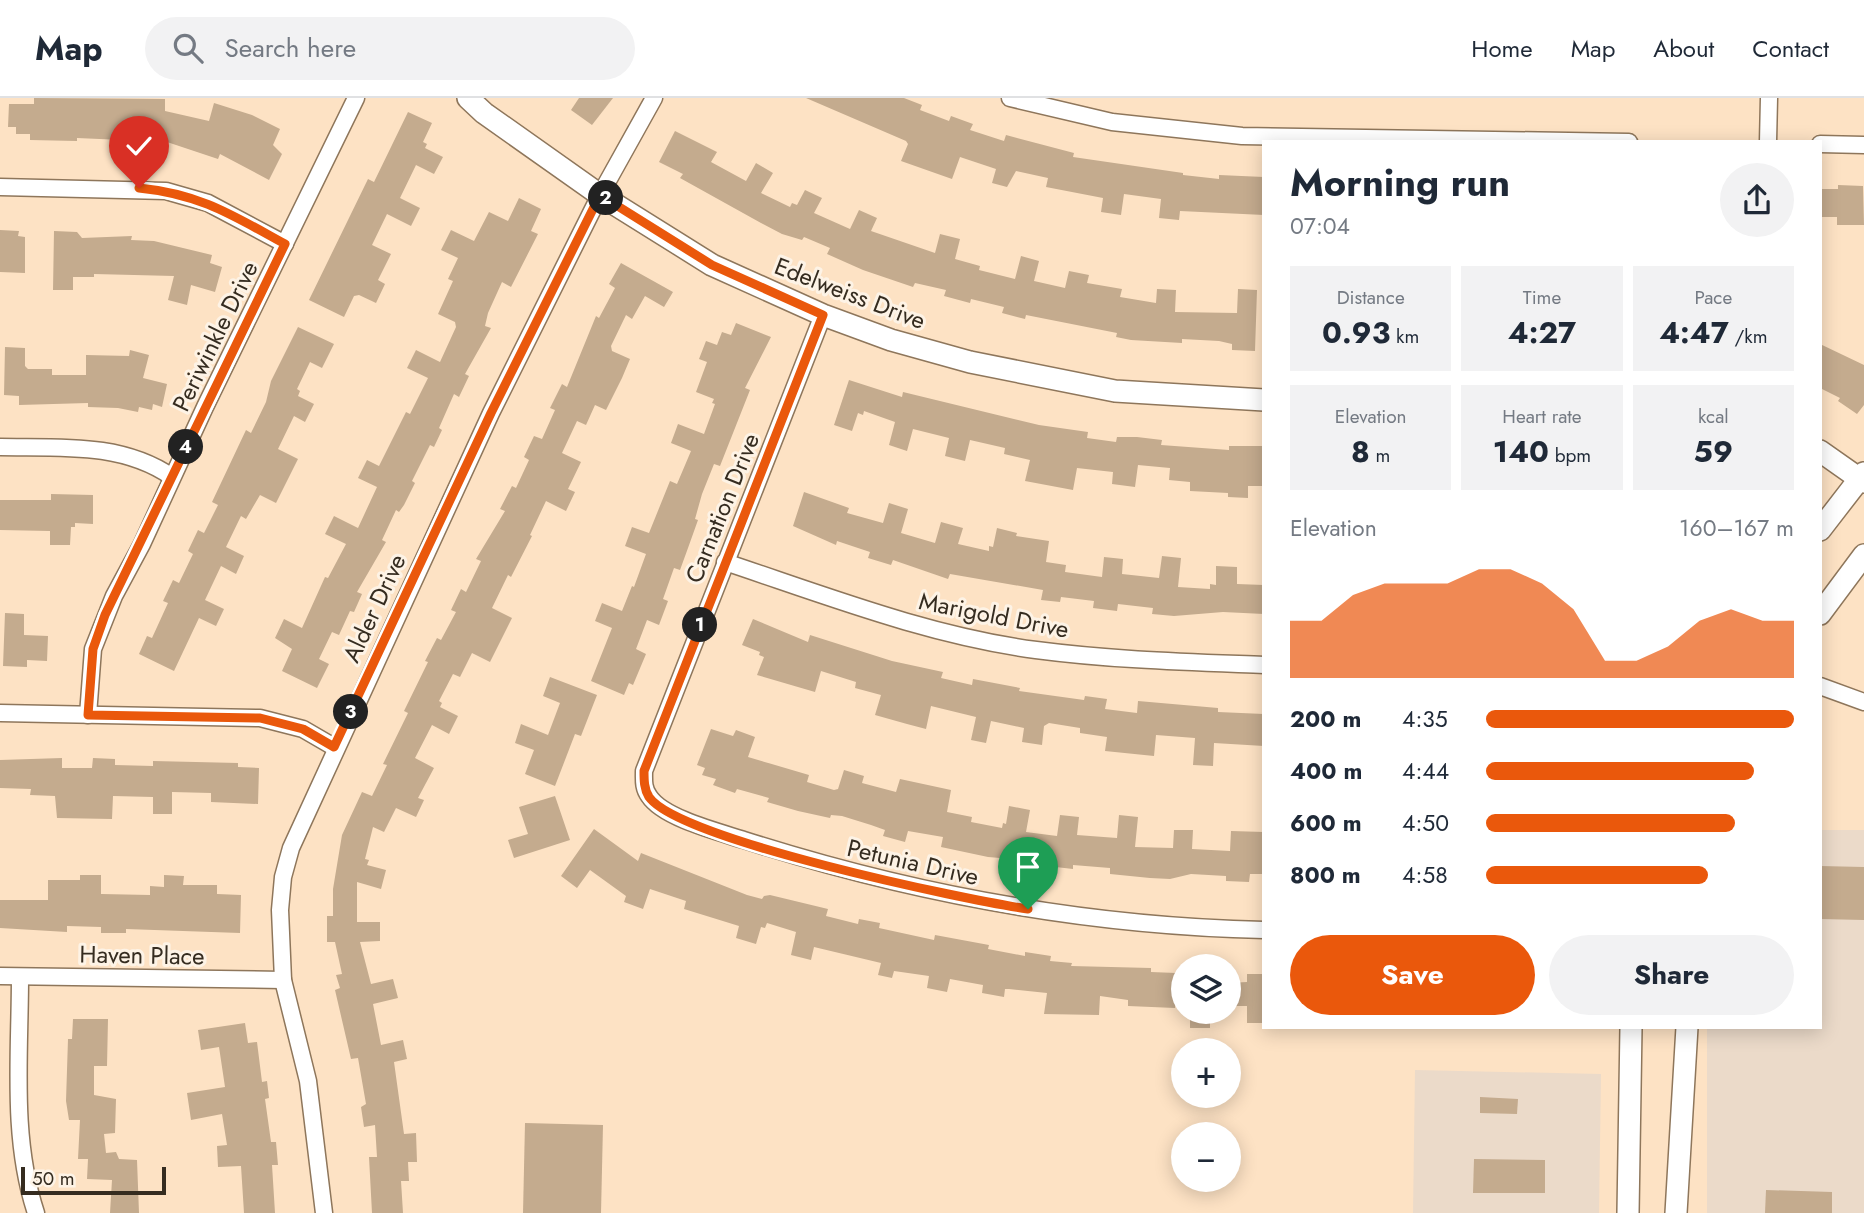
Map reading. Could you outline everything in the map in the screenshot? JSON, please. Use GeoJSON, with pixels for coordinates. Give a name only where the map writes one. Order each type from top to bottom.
{"type":"FeatureCollection","features":[{"type":"Feature","properties":{"kind":"street","name":"Periwinkle Drive"},"geometry":{"type":"LineString","coordinates":[[88,715],[93,649],[114,596],[356,98]]}},
{"type":"Feature","properties":{"kind":"street","name":"Edelweiss Drive"},"geometry":{"type":"LineString","coordinates":[[468,98],[484,113],[600,195],[712,265],[823,315],[891,340],[970,362],[1115,391],[1262,400]]}},
{"type":"Feature","properties":{"kind":"street","name":"Alder Drive"},"geometry":{"type":"LineString","coordinates":[[324,1213],[308,1081],[283,980],[283,877],[295,836],[491,413],[600,195],[654,98]]}},
{"type":"Feature","properties":{"kind":"street"},"geometry":{"type":"LineString","coordinates":[[1010,98],[1112,122],[1242,135],[1518,140]]}},
{"type":"Feature","properties":{"kind":"street"},"geometry":{"type":"LineString","coordinates":[[1768,140],[1769,98]]}},
{"type":"Feature","properties":{"kind":"street"},"geometry":{"type":"LineString","coordinates":[[1822,144],[1864,145]]}},
{"type":"Feature","properties":{"kind":"street"},"geometry":{"type":"LineString","coordinates":[[0,187],[166,191],[208,202],[285,244]]}},
{"type":"Feature","properties":{"kind":"street","name":"Carnation Drive"},"geometry":{"type":"LineString","coordinates":[[649,797],[644,785],[644,771],[823,315]]}},
{"type":"Feature","properties":{"kind":"street"},"geometry":{"type":"LineString","coordinates":[[0,447],[111,451],[154,464],[172,477]]}},
{"type":"Feature","properties":{"kind":"street"},"geometry":{"type":"LineString","coordinates":[[1822,452],[1862,478],[1822,528]]}},
{"type":"Feature","properties":{"kind":"street"},"geometry":{"type":"LineString","coordinates":[[1822,611],[1864,555]]}},
{"type":"Feature","properties":{"kind":"street","name":"Marigold Drive"},"geometry":{"type":"LineString","coordinates":[[725,562],[883,614],[1034,650],[1142,661],[1262,665]]}},
{"type":"Feature","properties":{"kind":"street"},"geometry":{"type":"LineString","coordinates":[[1822,688],[1864,702]]}},
{"type":"Feature","properties":{"kind":"street"},"geometry":{"type":"LineString","coordinates":[[0,713],[260,718],[303,729],[334,747]]}},
{"type":"Feature","properties":{"kind":"street","name":"Petunia Drive"},"geometry":{"type":"LineString","coordinates":[[649,797],[666,811],[727,835],[853,872],[975,901],[1143,924],[1262,930]]}},
{"type":"Feature","properties":{"kind":"street","name":"Haven Place"},"geometry":{"type":"LineString","coordinates":[[0,976],[283,980]]}},
{"type":"Feature","properties":{"kind":"street"},"geometry":{"type":"LineString","coordinates":[[20,977],[21,1148],[27,1188],[36,1213]]}},
{"type":"Feature","properties":{"kind":"street"},"geometry":{"type":"LineString","coordinates":[[1628,1213],[1631,1029]]}},
{"type":"Feature","properties":{"kind":"street"},"geometry":{"type":"LineString","coordinates":[[1676,1213],[1687,1029]]}},
{"type":"Feature","properties":{"kind":"shaded area"},"geometry":{"type":"Polygon","coordinates":[[[1822,830],[1864,830],[1864,1213],[1707,1213],[1707,1029],[1822,1029],[1822,830]]]}},
{"type":"Feature","properties":{"kind":"shaded area"},"geometry":{"type":"Polygon","coordinates":[[[1415,1070],[1601,1074],[1599,1213],[1413,1213],[1415,1070]]]}},
{"type":"Feature","properties":{"kind":"building"},"geometry":{"type":"Polygon","coordinates":[[[34,98],[165,99],[165,111],[209,121],[214,103],[252,115],[280,129],[273,145],[282,154],[269,180],[220,154],[218,159],[167,142],[77,138],[77,141],[30,140],[30,134],[16,134],[16,127],[8,127],[9,104],[34,104],[34,98]]]}},
{"type":"Feature","properties":{"kind":"building"},"geometry":{"type":"Polygon","coordinates":[[[579,98],[613,98],[592,125],[571,110],[579,98]]]}},
{"type":"Feature","properties":{"kind":"building"},"geometry":{"type":"Polygon","coordinates":[[[806,98],[904,98],[922,105],[920,110],[949,121],[951,116],[973,124],[970,130],[1004,141],[1006,135],[1074,153],[1073,157],[1219,179],[1219,175],[1262,177],[1262,215],[1180,211],[1179,220],[1159,218],[1161,199],[1124,194],[1121,215],[1101,212],[1103,198],[1046,187],[1048,178],[1016,171],[1007,187],[992,183],[996,169],[960,157],[952,179],[901,161],[908,144],[806,98]]]}},
{"type":"Feature","properties":{"kind":"building"},"geometry":{"type":"Polygon","coordinates":[[[408,112],[432,123],[423,142],[427,144],[425,148],[443,157],[434,174],[416,165],[400,198],[420,208],[411,226],[387,214],[372,245],[391,254],[378,280],[385,284],[376,303],[359,295],[354,296],[344,317],[309,300],[368,179],[374,182],[408,112]]]}},
{"type":"Feature","properties":{"kind":"building"},"geometry":{"type":"Polygon","coordinates":[[[675,131],[717,152],[711,162],[746,181],[756,163],[773,173],[761,193],[790,207],[792,203],[797,205],[805,190],[822,198],[814,213],[850,229],[859,210],[877,218],[871,231],[935,253],[940,234],[960,239],[955,259],[980,266],[979,270],[1015,279],[1021,256],[1039,261],[1034,281],[1065,288],[1069,271],[1089,275],[1087,283],[1122,289],[1120,297],[1156,303],[1157,289],[1176,290],[1175,312],[1237,313],[1238,289],[1257,290],[1255,351],[1232,350],[1232,344],[1219,341],[1182,339],[1182,343],[1131,340],[1116,337],[1117,333],[1026,315],[1025,319],[1002,313],[1004,307],[971,299],[970,303],[944,296],[946,290],[915,283],[913,287],[863,270],[827,254],[830,248],[804,237],[802,240],[782,234],[680,178],[683,174],[659,162],[675,131]]]}},
{"type":"Feature","properties":{"kind":"building"},"geometry":{"type":"Polygon","coordinates":[[[1838,185],[1863,186],[1864,225],[1837,225],[1837,217],[1822,217],[1822,189],[1838,189],[1838,185]]]}},
{"type":"Feature","properties":{"kind":"building"},"geometry":{"type":"Polygon","coordinates":[[[519,198],[541,209],[531,231],[538,234],[511,287],[502,282],[488,313],[485,326],[491,328],[465,374],[469,376],[459,397],[454,394],[434,447],[430,445],[412,481],[415,483],[404,505],[399,512],[396,510],[382,540],[386,542],[357,592],[362,594],[354,612],[350,611],[339,635],[332,632],[319,659],[329,664],[317,688],[282,671],[292,649],[275,638],[284,619],[302,628],[325,577],[328,578],[346,544],[325,534],[334,516],[358,528],[377,487],[358,478],[367,460],[379,466],[406,412],[410,414],[428,378],[407,368],[416,350],[440,362],[456,327],[455,322],[438,314],[453,281],[448,279],[458,258],[441,250],[451,230],[474,241],[489,212],[508,221],[519,198]]]}},
{"type":"Feature","properties":{"kind":"building"},"geometry":{"type":"Polygon","coordinates":[[[0,230],[19,231],[18,236],[25,237],[25,273],[0,272],[0,230]]]}},
{"type":"Feature","properties":{"kind":"building"},"geometry":{"type":"Polygon","coordinates":[[[54,231],[77,232],[82,238],[132,236],[131,240],[154,241],[212,255],[210,263],[222,267],[215,292],[191,285],[187,305],[168,300],[174,276],[94,274],[94,277],[73,277],[73,290],[53,290],[54,231]]]}},
{"type":"Feature","properties":{"kind":"building"},"geometry":{"type":"Polygon","coordinates":[[[621,263],[673,292],[664,307],[645,296],[632,319],[626,315],[611,346],[612,351],[630,359],[622,378],[606,410],[595,405],[586,425],[577,421],[562,453],[581,462],[568,489],[575,492],[566,511],[546,501],[530,535],[532,536],[492,608],[512,618],[490,662],[472,653],[460,677],[453,674],[439,701],[442,703],[440,707],[458,716],[449,734],[432,725],[415,758],[434,768],[418,798],[424,800],[416,817],[396,808],[384,832],[373,827],[365,859],[369,860],[367,865],[386,870],[381,889],[357,882],[357,922],[380,922],[380,941],[360,942],[371,984],[393,979],[398,998],[373,1004],[381,1045],[403,1040],[407,1059],[394,1062],[404,1134],[416,1133],[417,1162],[408,1162],[409,1181],[401,1181],[403,1213],[372,1213],[369,1157],[377,1157],[375,1125],[364,1127],[361,1107],[366,1104],[358,1058],[351,1059],[335,990],[340,988],[336,975],[342,974],[335,942],[327,942],[327,916],[333,916],[333,889],[342,835],[362,792],[372,796],[387,765],[383,764],[408,713],[404,711],[428,662],[425,661],[437,638],[441,640],[456,612],[451,610],[461,589],[466,592],[481,561],[476,559],[505,511],[500,509],[512,486],[516,488],[529,460],[524,457],[534,436],[542,439],[555,410],[550,408],[562,384],[567,387],[596,316],[599,318],[615,288],[609,284],[621,263]]]}},
{"type":"Feature","properties":{"kind":"building"},"geometry":{"type":"Polygon","coordinates":[[[736,323],[771,337],[745,388],[750,390],[720,466],[714,464],[702,494],[695,519],[698,520],[680,570],[674,568],[663,599],[668,601],[659,625],[647,620],[636,649],[646,654],[633,685],[629,683],[624,695],[591,681],[612,628],[595,621],[602,603],[622,611],[632,586],[634,587],[646,554],[625,546],[632,527],[649,533],[670,481],[677,484],[691,451],[671,443],[678,424],[704,434],[715,404],[712,403],[714,399],[696,392],[707,362],[699,359],[706,341],[717,345],[722,332],[731,335],[736,323]]]}},
{"type":"Feature","properties":{"kind":"building"},"geometry":{"type":"Polygon","coordinates":[[[298,327],[334,344],[322,368],[310,362],[297,389],[300,391],[298,396],[314,404],[305,422],[294,416],[278,449],[298,459],[276,503],[260,495],[246,519],[241,516],[226,547],[244,556],[236,574],[221,566],[205,600],[224,609],[216,626],[199,618],[174,671],[139,654],[147,636],[152,638],[168,603],[163,601],[173,580],[179,583],[193,554],[188,551],[198,530],[204,533],[218,505],[212,502],[246,430],[251,433],[266,402],[271,381],[298,327]]]}},
{"type":"Feature","properties":{"kind":"building"},"geometry":{"type":"Polygon","coordinates":[[[1822,345],[1864,365],[1864,405],[1857,414],[1838,401],[1840,398],[1822,389],[1822,345]]]}},
{"type":"Feature","properties":{"kind":"building"},"geometry":{"type":"Polygon","coordinates":[[[5,347],[25,348],[25,366],[28,369],[52,369],[52,375],[86,375],[86,355],[129,356],[130,350],[149,355],[143,378],[167,384],[162,407],[153,404],[152,410],[139,407],[138,412],[88,407],[88,403],[19,405],[19,396],[4,395],[5,347]]]}},
{"type":"Feature","properties":{"kind":"building"},"geometry":{"type":"Polygon","coordinates":[[[849,380],[902,397],[903,392],[1039,425],[1088,432],[1087,438],[1116,442],[1117,437],[1137,437],[1162,440],[1161,445],[1229,450],[1229,446],[1262,446],[1262,486],[1248,486],[1248,498],[1228,497],[1228,493],[1190,491],[1190,482],[1169,480],[1170,468],[1138,465],[1135,487],[1112,484],[1113,472],[1077,468],[1073,490],[1025,481],[1030,460],[1004,454],[1005,448],[970,440],[965,461],[945,456],[949,438],[913,429],[907,451],[889,445],[895,422],[864,411],[863,415],[858,413],[852,431],[834,425],[849,380]]]}},
{"type":"Feature","properties":{"kind":"building"},"geometry":{"type":"Polygon","coordinates":[[[804,492],[849,508],[847,513],[883,523],[889,503],[908,509],[901,533],[935,543],[941,522],[963,528],[958,544],[989,551],[989,546],[993,547],[997,528],[1017,533],[1016,536],[1049,541],[1046,562],[1066,565],[1065,572],[1102,577],[1104,557],[1123,559],[1122,574],[1159,578],[1162,556],[1181,558],[1178,587],[1210,589],[1210,584],[1216,585],[1216,566],[1237,567],[1237,584],[1262,585],[1262,614],[1223,612],[1174,616],[1152,614],[1153,608],[1118,604],[1117,611],[1093,608],[1094,601],[1061,597],[1060,602],[1041,600],[1043,590],[950,574],[948,579],[893,560],[891,565],[868,558],[870,552],[837,541],[836,545],[793,526],[804,492]]]}},
{"type":"Feature","properties":{"kind":"building"},"geometry":{"type":"Polygon","coordinates":[[[51,494],[93,495],[93,524],[75,523],[75,527],[71,527],[70,545],[50,545],[50,531],[0,530],[0,500],[51,500],[51,494]]]}},
{"type":"Feature","properties":{"kind":"building"},"geometry":{"type":"Polygon","coordinates":[[[5,613],[24,614],[24,635],[48,636],[47,661],[27,660],[27,667],[3,666],[5,613]]]}},
{"type":"Feature","properties":{"kind":"building"},"geometry":{"type":"Polygon","coordinates":[[[753,619],[808,642],[810,635],[892,661],[943,672],[941,678],[972,685],[973,679],[1020,688],[1019,691],[1084,700],[1085,696],[1107,699],[1105,709],[1137,713],[1138,701],[1218,708],[1218,712],[1262,714],[1262,746],[1214,743],[1213,766],[1193,765],[1195,738],[1156,735],[1154,756],[1105,751],[1107,737],[1080,733],[1080,728],[1049,723],[1044,726],[1042,745],[1022,742],[1024,728],[991,721],[986,743],[971,740],[976,717],[931,706],[926,729],[875,715],[881,695],[855,688],[856,682],[821,671],[815,692],[757,675],[764,657],[759,655],[760,652],[742,645],[753,619]]]}},
{"type":"Feature","properties":{"kind":"building"},"geometry":{"type":"Polygon","coordinates":[[[550,677],[597,695],[581,736],[575,734],[555,786],[525,774],[534,750],[515,743],[521,724],[548,735],[560,703],[543,696],[550,677]]]}},
{"type":"Feature","properties":{"kind":"building"},"geometry":{"type":"Polygon","coordinates":[[[711,729],[733,736],[736,730],[755,737],[748,757],[809,775],[807,782],[838,789],[844,770],[864,776],[862,783],[896,792],[900,779],[951,790],[947,812],[972,817],[971,822],[1002,828],[1003,823],[1006,824],[1009,806],[1030,810],[1026,832],[1057,836],[1060,815],[1079,817],[1077,835],[1117,838],[1119,815],[1138,817],[1135,847],[1173,848],[1174,830],[1193,830],[1192,849],[1230,851],[1231,831],[1262,832],[1262,874],[1250,874],[1249,882],[1226,881],[1226,876],[1191,874],[1170,879],[1150,878],[1110,874],[1110,868],[1073,865],[1073,869],[1047,866],[1048,862],[988,857],[941,847],[943,837],[908,831],[905,842],[883,836],[885,830],[842,816],[831,815],[830,818],[798,811],[767,802],[769,798],[737,789],[735,793],[713,785],[716,779],[702,775],[705,768],[697,765],[711,729]]]}},
{"type":"Feature","properties":{"kind":"building"},"geometry":{"type":"Polygon","coordinates":[[[62,758],[62,768],[92,768],[93,758],[115,759],[115,765],[153,766],[153,761],[238,763],[238,767],[259,768],[258,804],[211,802],[211,793],[172,792],[172,814],[153,814],[153,797],[113,796],[112,819],[57,818],[55,796],[30,795],[31,789],[0,788],[0,760],[62,758]]]}},
{"type":"Feature","properties":{"kind":"building"},"geometry":{"type":"Polygon","coordinates":[[[555,796],[570,840],[514,858],[508,840],[528,834],[519,807],[555,796]]]}},
{"type":"Feature","properties":{"kind":"building"},"geometry":{"type":"Polygon","coordinates":[[[594,829],[638,861],[641,853],[747,895],[762,899],[770,895],[828,909],[826,916],[858,924],[859,919],[880,923],[879,928],[934,940],[935,935],[989,945],[988,949],[1025,956],[1025,952],[1051,956],[1050,961],[1072,963],[1071,966],[1151,968],[1151,972],[1171,973],[1171,1008],[1128,1006],[1128,1000],[1100,996],[1099,1015],[1044,1014],[1047,993],[1005,989],[1004,997],[982,993],[983,985],[950,979],[947,992],[927,988],[929,976],[894,971],[892,978],[878,975],[881,963],[814,947],[811,960],[791,955],[796,932],[767,923],[765,928],[761,927],[756,944],[736,938],[739,926],[684,909],[686,901],[650,889],[643,909],[624,902],[626,896],[590,870],[577,888],[561,876],[594,829]]]}},
{"type":"Feature","properties":{"kind":"building"},"geometry":{"type":"Polygon","coordinates":[[[1822,866],[1864,867],[1864,920],[1822,919],[1822,866]]]}},
{"type":"Feature","properties":{"kind":"building"},"geometry":{"type":"Polygon","coordinates":[[[80,875],[101,875],[101,894],[150,895],[150,886],[164,887],[164,875],[184,876],[183,885],[217,885],[217,894],[241,895],[240,933],[126,929],[126,933],[101,933],[101,927],[67,926],[67,932],[0,928],[0,900],[48,900],[48,880],[80,880],[80,875]]]}},
{"type":"Feature","properties":{"kind":"building"},"geometry":{"type":"Polygon","coordinates":[[[1247,974],[1262,974],[1262,1023],[1247,1023],[1247,1006],[1241,1006],[1241,982],[1247,982],[1247,974]]]}},
{"type":"Feature","properties":{"kind":"building"},"geometry":{"type":"Polygon","coordinates":[[[73,1019],[108,1019],[107,1066],[94,1066],[94,1095],[116,1099],[115,1133],[104,1134],[106,1153],[116,1152],[119,1159],[137,1160],[139,1213],[110,1213],[112,1180],[87,1179],[88,1159],[78,1159],[80,1120],[69,1120],[66,1101],[68,1039],[72,1039],[73,1019]]]}},
{"type":"Feature","properties":{"kind":"building"},"geometry":{"type":"Polygon","coordinates":[[[245,1023],[248,1043],[257,1042],[262,1082],[267,1081],[269,1098],[265,1099],[271,1142],[276,1142],[278,1165],[272,1165],[275,1213],[244,1213],[241,1166],[218,1167],[217,1146],[227,1145],[222,1114],[191,1120],[187,1093],[225,1087],[219,1047],[201,1050],[198,1030],[245,1023]]]}},
{"type":"Feature","properties":{"kind":"building"},"geometry":{"type":"Polygon","coordinates":[[[1190,1024],[1210,1024],[1210,1028],[1190,1028],[1190,1024]]]}},
{"type":"Feature","properties":{"kind":"building"},"geometry":{"type":"Polygon","coordinates":[[[1480,1097],[1518,1099],[1517,1114],[1480,1113],[1480,1097]]]}},
{"type":"Feature","properties":{"kind":"building"},"geometry":{"type":"Polygon","coordinates":[[[525,1123],[603,1125],[601,1213],[523,1213],[525,1123]]]}},
{"type":"Feature","properties":{"kind":"building"},"geometry":{"type":"Polygon","coordinates":[[[1474,1159],[1545,1160],[1545,1193],[1473,1193],[1474,1159]]]}},
{"type":"Feature","properties":{"kind":"building"},"geometry":{"type":"Polygon","coordinates":[[[1766,1190],[1832,1192],[1832,1213],[1765,1213],[1766,1190]]]}},
{"type":"Feature","properties":{"kind":"route"},"geometry":{"type":"LineString","coordinates":[[139,188],[166,191],[208,202],[285,244],[142,544],[105,615],[93,649],[88,715],[260,718],[303,729],[334,747],[491,413],[600,195],[712,265],[823,315],[644,771],[644,785],[649,797],[666,811],[715,831],[772,849],[912,887],[1028,909]]}}]}
